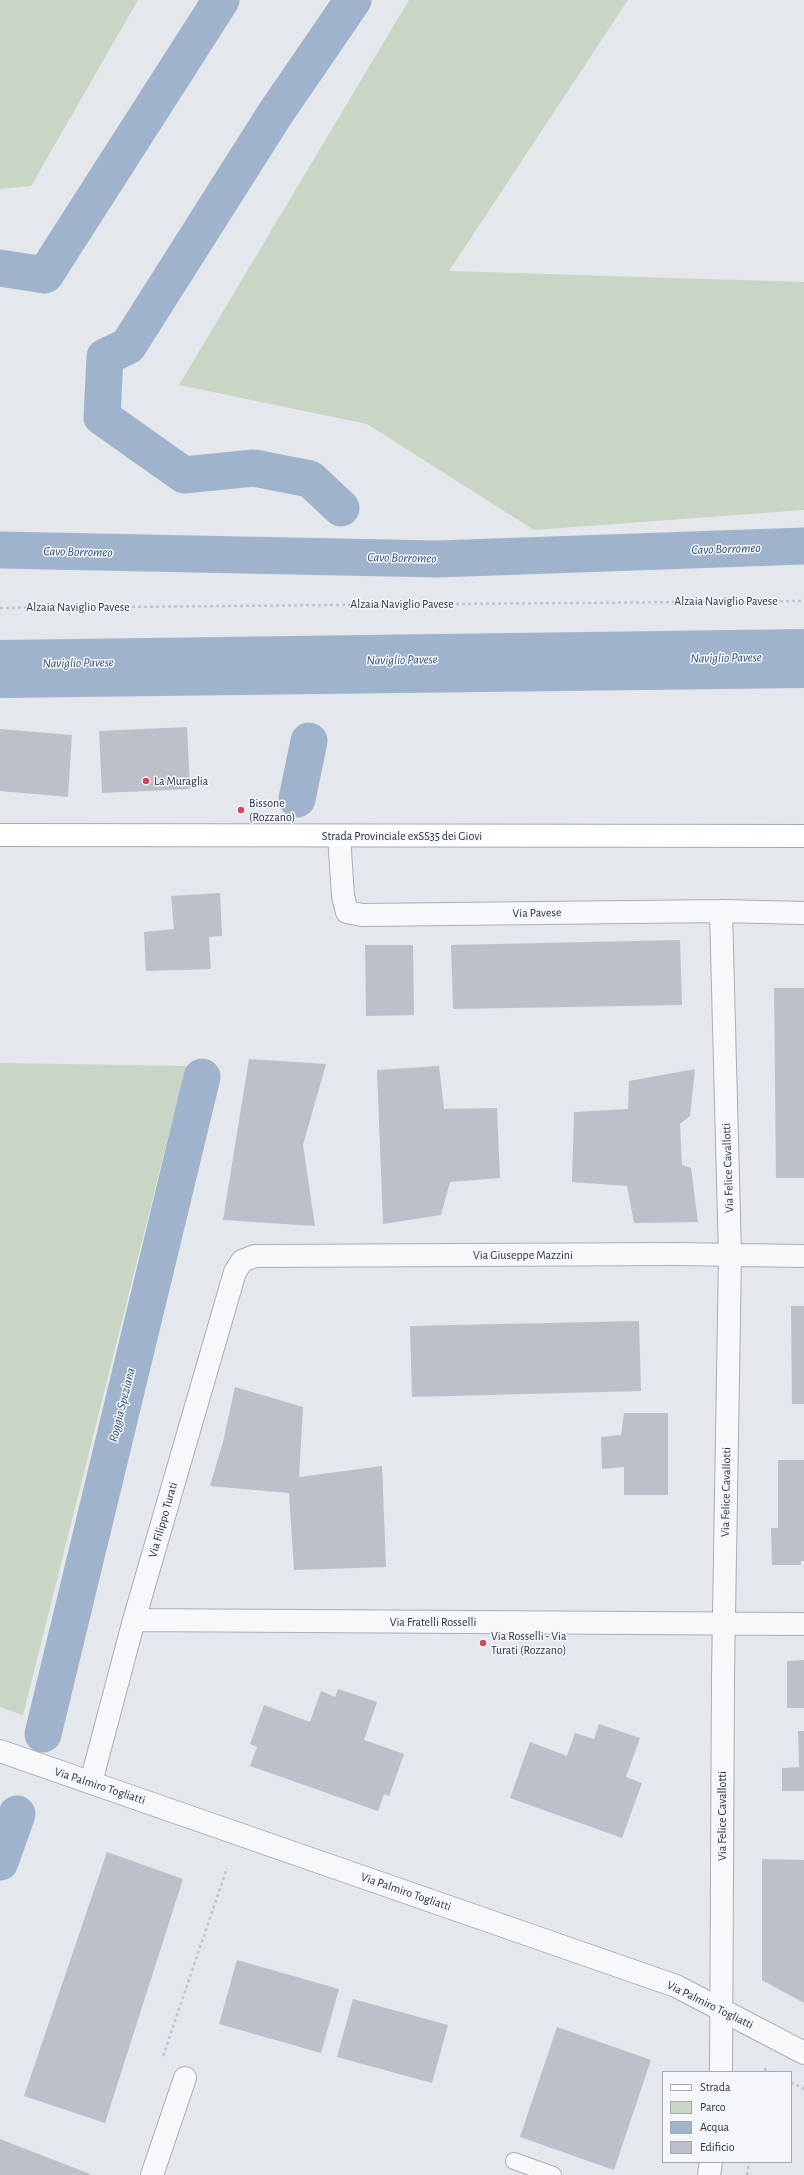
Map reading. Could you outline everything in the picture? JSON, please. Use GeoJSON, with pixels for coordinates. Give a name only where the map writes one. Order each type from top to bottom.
{"type":"FeatureCollection","features":[{"type":"Feature","properties":{"kind":"main road","name":"Strada Provinciale exSS35 dei Giovi"},"geometry":{"type":"LineString","coordinates":[[0,835],[804,836]]}},
{"type":"Feature","properties":{"kind":"street","name":"Via Pavese"},"geometry":{"type":"LineString","coordinates":[[339,836],[343,896],[347,912],[362,914],[721,911],[804,913]]}},
{"type":"Feature","properties":{"kind":"street","name":"Via Felice Cavallotti"},"geometry":{"type":"LineString","coordinates":[[721,911],[730,1256],[724,1624],[721,1958],[723,2009],[721,2071]]}},
{"type":"Feature","properties":{"kind":"street","name":"Via Giuseppe Mazzini"},"geometry":{"type":"LineString","coordinates":[[242,1261],[256,1256],[676,1254],[804,1256]]}},
{"type":"Feature","properties":{"kind":"street","name":"Via Filippo Turati"},"geometry":{"type":"LineString","coordinates":[[91,1782],[134,1620],[235,1272],[242,1261]]}},
{"type":"Feature","properties":{"kind":"street","name":"Via Fratelli Rosselli"},"geometry":{"type":"LineString","coordinates":[[134,1620],[804,1624]]}},
{"type":"Feature","properties":{"kind":"street","name":"Via Palmiro Togliatti"},"geometry":{"type":"LineString","coordinates":[[0,1751],[668,1983],[723,2009],[804,2053]]}},
{"type":"Feature","properties":{"kind":"street"},"geometry":{"type":"LineString","coordinates":[[152,2175],[185,2078]]}},
{"type":"Feature","properties":{"kind":"street"},"geometry":{"type":"LineString","coordinates":[[709,2175],[711,2163]]}},
{"type":"Feature","properties":{"kind":"lane"},"geometry":{"type":"LineString","coordinates":[[514,2161],[553,2175]]}},
{"type":"Feature","properties":{"kind":"path","name":"Alzaia Naviglio Pavese"},"geometry":{"type":"LineString","coordinates":[[0,608],[804,601]]}},
{"type":"Feature","properties":{"kind":"path"},"geometry":{"type":"LineString","coordinates":[[185,2078],[159,2068],[227,1868]]}},
{"type":"Feature","properties":{"kind":"path"},"geometry":{"type":"LineString","coordinates":[[764,2069],[769,2071]]}},
{"type":"Feature","properties":{"kind":"path"},"geometry":{"type":"LineString","coordinates":[[792,2083],[804,2089]]}},
{"type":"Feature","properties":{"kind":"path"},"geometry":{"type":"LineString","coordinates":[[747,2175],[749,2163]]}},
{"type":"Feature","properties":{"kind":"green space"},"geometry":{"type":"Polygon","coordinates":[[[0,0],[138,0],[31,186],[0,189],[0,0]]]}},
{"type":"Feature","properties":{"kind":"green space"},"geometry":{"type":"Polygon","coordinates":[[[409,0],[628,0],[449,271],[804,282],[804,510],[534,530],[367,424],[179,385],[409,0]]]}},
{"type":"Feature","properties":{"kind":"green space"},"geometry":{"type":"Polygon","coordinates":[[[0,1063],[186,1066],[23,1715],[0,1707],[0,1063]]]}},
{"type":"Feature","properties":{"kind":"water","name":"Naviglio Pavese"},"geometry":{"type":"Polygon","coordinates":[[[804,629],[804,688],[0,698],[0,640],[804,629]]]}},
{"type":"Feature","properties":{"kind":"building"},"geometry":{"type":"Polygon","coordinates":[[[187,727],[190,789],[102,793],[99,731],[187,727]]]}},
{"type":"Feature","properties":{"kind":"building"},"geometry":{"type":"Polygon","coordinates":[[[0,729],[72,735],[68,797],[0,791],[0,729]]]}},
{"type":"Feature","properties":{"kind":"building"},"geometry":{"type":"Polygon","coordinates":[[[220,893],[222,936],[209,937],[211,969],[146,971],[144,932],[174,929],[171,896],[220,893]]]}},
{"type":"Feature","properties":{"kind":"building"},"geometry":{"type":"Polygon","coordinates":[[[680,940],[682,1005],[453,1009],[451,945],[680,940]]]}},
{"type":"Feature","properties":{"kind":"building"},"geometry":{"type":"Polygon","coordinates":[[[365,945],[413,945],[414,1015],[366,1016],[365,945]]]}},
{"type":"Feature","properties":{"kind":"building"},"geometry":{"type":"Polygon","coordinates":[[[774,988],[804,988],[804,1178],[776,1178],[774,988]]]}},
{"type":"Feature","properties":{"kind":"building"},"geometry":{"type":"Polygon","coordinates":[[[249,1059],[326,1064],[303,1145],[315,1226],[223,1220],[249,1059]]]}},
{"type":"Feature","properties":{"kind":"building"},"geometry":{"type":"Polygon","coordinates":[[[439,1066],[444,1109],[497,1108],[500,1178],[450,1182],[441,1215],[383,1224],[377,1070],[439,1066]]]}},
{"type":"Feature","properties":{"kind":"building"},"geometry":{"type":"Polygon","coordinates":[[[695,1069],[690,1116],[680,1124],[682,1165],[691,1168],[698,1222],[634,1223],[627,1186],[572,1182],[574,1112],[628,1109],[629,1081],[695,1069]]]}},
{"type":"Feature","properties":{"kind":"building"},"geometry":{"type":"Polygon","coordinates":[[[791,1306],[804,1306],[804,1404],[792,1404],[791,1306]]]}},
{"type":"Feature","properties":{"kind":"building"},"geometry":{"type":"Polygon","coordinates":[[[639,1321],[641,1391],[412,1397],[410,1326],[639,1321]]]}},
{"type":"Feature","properties":{"kind":"building"},"geometry":{"type":"Polygon","coordinates":[[[235,1387],[303,1407],[299,1477],[382,1466],[386,1567],[294,1570],[289,1493],[210,1486],[223,1442],[235,1387]]]}},
{"type":"Feature","properties":{"kind":"building"},"geometry":{"type":"Polygon","coordinates":[[[624,1413],[668,1413],[668,1495],[624,1495],[624,1467],[602,1469],[601,1437],[621,1435],[624,1413]]]}},
{"type":"Feature","properties":{"kind":"building"},"geometry":{"type":"Polygon","coordinates":[[[778,1460],[804,1460],[804,1561],[801,1561],[801,1565],[772,1565],[771,1528],[778,1528],[778,1460]]]}},
{"type":"Feature","properties":{"kind":"building"},"geometry":{"type":"Polygon","coordinates":[[[804,1660],[804,1708],[787,1708],[787,1661],[804,1660]]]}},
{"type":"Feature","properties":{"kind":"building"},"geometry":{"type":"Polygon","coordinates":[[[338,1689],[377,1702],[364,1740],[404,1754],[389,1796],[384,1794],[378,1811],[250,1766],[257,1747],[250,1744],[264,1705],[310,1722],[321,1691],[335,1697],[338,1689]]]}},
{"type":"Feature","properties":{"kind":"building"},"geometry":{"type":"Polygon","coordinates":[[[599,1724],[640,1738],[626,1777],[642,1783],[622,1838],[510,1798],[530,1742],[567,1756],[575,1733],[594,1739],[599,1724]]]}},
{"type":"Feature","properties":{"kind":"building"},"geometry":{"type":"Polygon","coordinates":[[[798,1731],[804,1731],[804,1791],[782,1791],[782,1768],[799,1767],[798,1731]]]}},
{"type":"Feature","properties":{"kind":"building"},"geometry":{"type":"Polygon","coordinates":[[[107,1852],[183,1879],[105,2123],[24,2096],[107,1852]]]}},
{"type":"Feature","properties":{"kind":"building"},"geometry":{"type":"Polygon","coordinates":[[[762,1859],[804,1860],[804,2003],[762,1980],[762,1859]]]}},
{"type":"Feature","properties":{"kind":"building"},"geometry":{"type":"Polygon","coordinates":[[[237,1960],[339,1989],[321,2053],[219,2024],[237,1960]]]}},
{"type":"Feature","properties":{"kind":"building"},"geometry":{"type":"Polygon","coordinates":[[[353,1999],[448,2025],[432,2083],[337,2057],[353,1999]]]}},
{"type":"Feature","properties":{"kind":"building"},"geometry":{"type":"Polygon","coordinates":[[[557,2027],[651,2060],[614,2170],[520,2137],[557,2027]]]}},
{"type":"Feature","properties":{"kind":"building"},"geometry":{"type":"Polygon","coordinates":[[[0,2139],[90,2174],[90,2175],[0,2175],[0,2139]]]}},
{"type":"Feature","properties":{"kind":"waterway"},"geometry":{"type":"LineString","coordinates":[[0,268],[45,275],[221,0]]}},
{"type":"Feature","properties":{"kind":"waterway"},"geometry":{"type":"LineString","coordinates":[[341,508],[310,479],[254,468],[184,475],[102,417],[105,357],[128,346],[275,114],[353,0]]}},
{"type":"Feature","properties":{"kind":"waterway","name":"Cavo Borromeo"},"geometry":{"type":"LineString","coordinates":[[0,550],[438,559],[804,546]]}},
{"type":"Feature","properties":{"kind":"waterway","name":"Roggia Speziana"},"geometry":{"type":"LineString","coordinates":[[297,799],[309,741]]}},
{"type":"Feature","properties":{"kind":"waterway","name":"Roggia Speziana"},"geometry":{"type":"LineString","coordinates":[[43,1734],[202,1077]]}},
{"type":"Feature","properties":{"kind":"waterway","name":"Roggia Speziana"},"geometry":{"type":"LineString","coordinates":[[0,1862],[17,1814]]}},
{"type":"Feature","properties":{"kind":"place","name":"La Muraglia"},"geometry":{"type":"Point","coordinates":[146,781]}},
{"type":"Feature","properties":{"kind":"place","name":"Bissone (Rozzano)"},"geometry":{"type":"Point","coordinates":[241,810]}},
{"type":"Feature","properties":{"kind":"place","name":"Via Rosselli - Via Turati (Rozzano)"},"geometry":{"type":"Point","coordinates":[483,1643]}}]}
